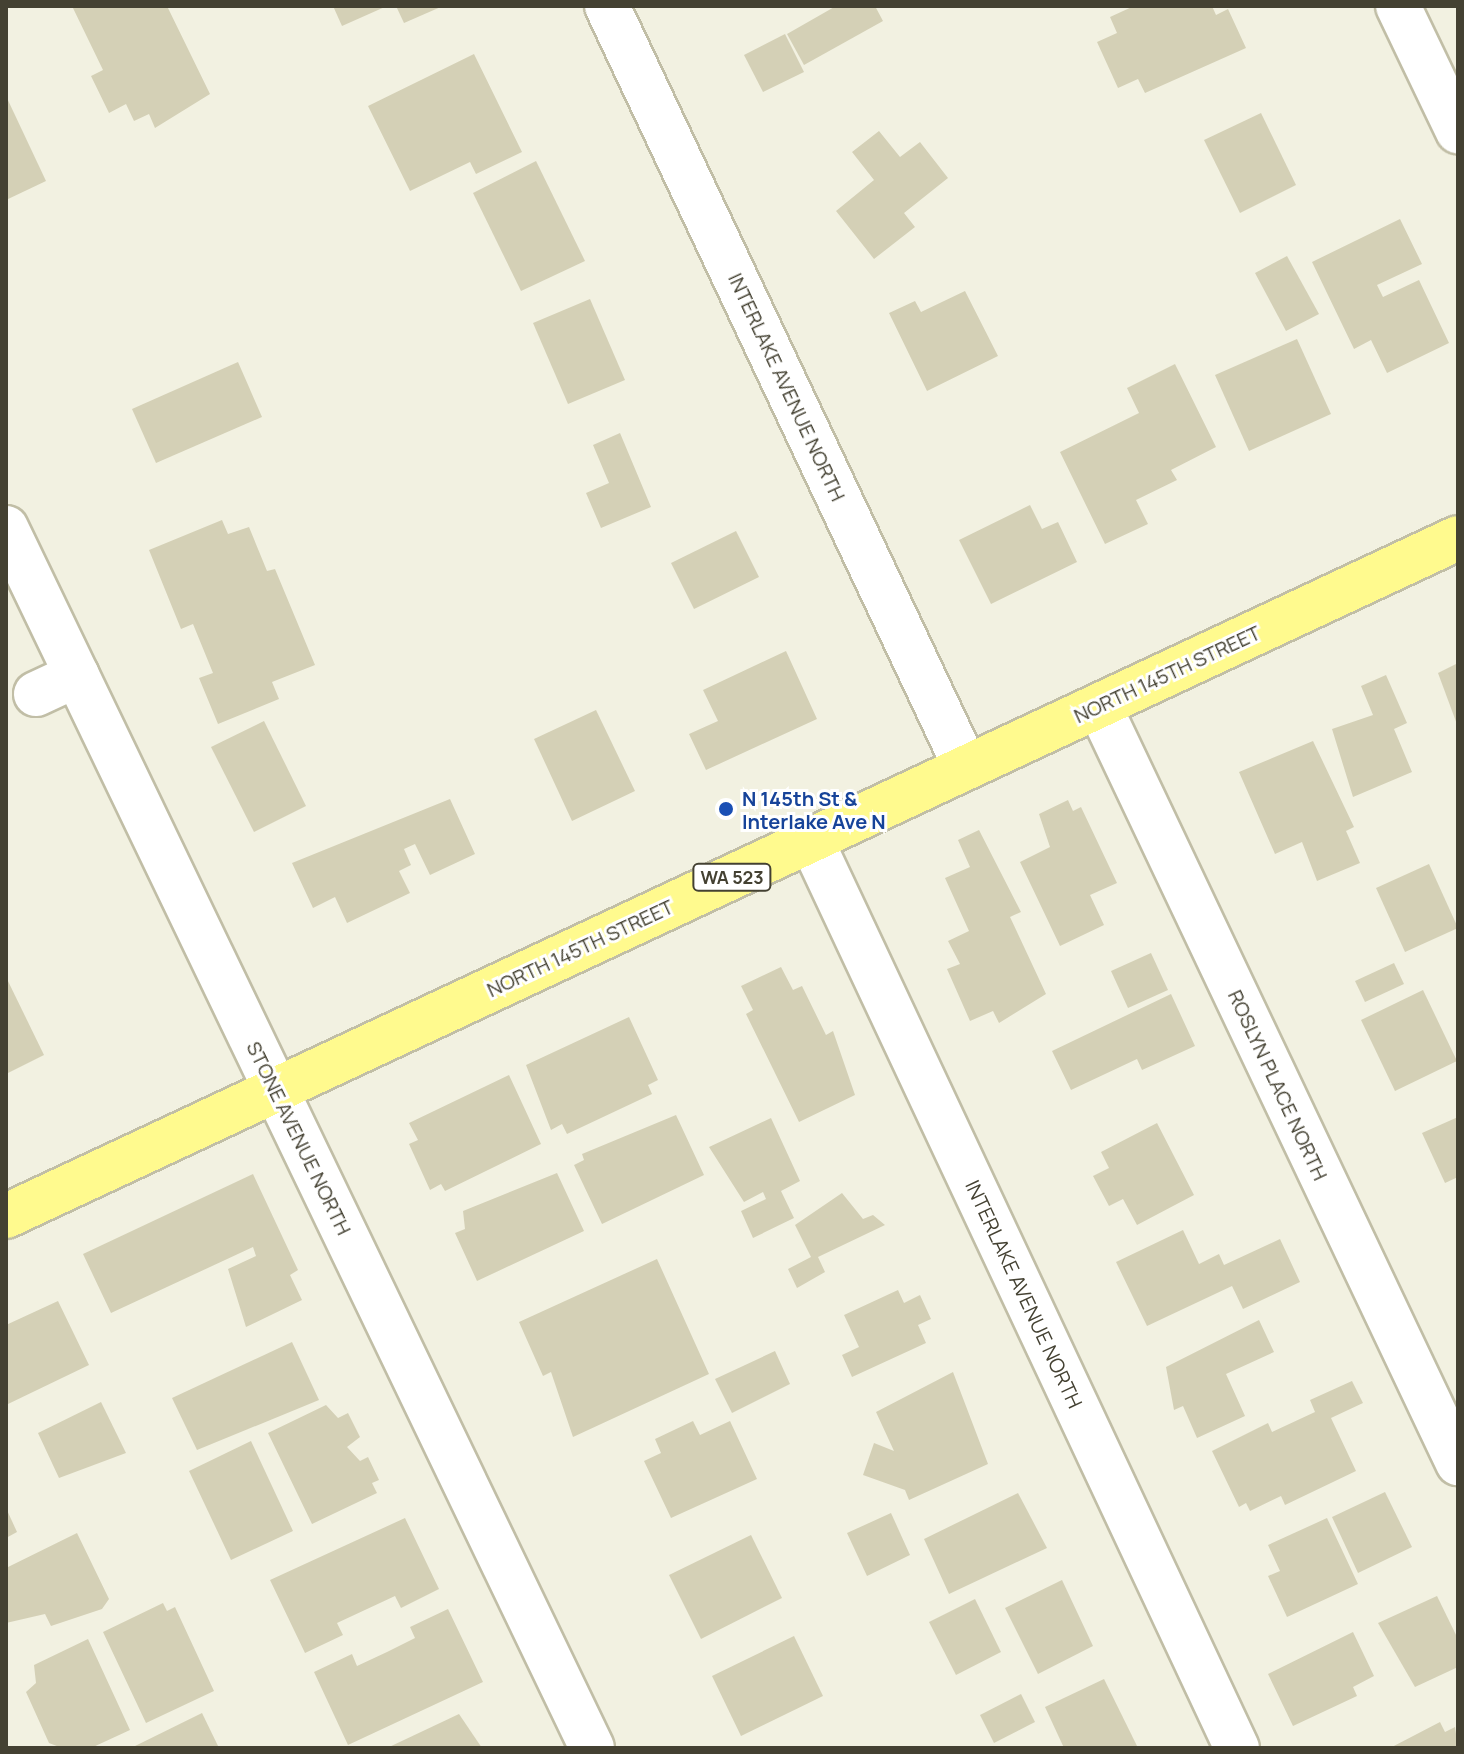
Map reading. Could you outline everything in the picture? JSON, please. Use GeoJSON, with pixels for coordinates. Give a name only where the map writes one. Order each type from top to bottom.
{"type":"FeatureCollection","features":[{"type":"Feature","properties":{"kind":"main road","name":"NORTH 145TH STREET"},"geometry":{"type":"LineString","coordinates":[[6,1216],[1458,538]]}},
{"type":"Feature","properties":{"kind":"street","name":"INTERLAKE AVENUE NORTH"},"geometry":{"type":"LineString","coordinates":[[607,6],[966,768]]}},
{"type":"Feature","properties":{"kind":"street"},"geometry":{"type":"LineString","coordinates":[[1398,6],[1458,131]]}},
{"type":"Feature","properties":{"kind":"street","name":"STONE AVENUE NORTH"},"geometry":{"type":"LineString","coordinates":[[11,549],[77,675],[592,1748]]}},
{"type":"Feature","properties":{"kind":"street"},"geometry":{"type":"LineString","coordinates":[[36,694],[77,675]]}},
{"type":"Feature","properties":{"kind":"street","name":"ROSLYN PLACE NORTH"},"geometry":{"type":"LineString","coordinates":[[1099,706],[1458,1463]]}},
{"type":"Feature","properties":{"kind":"street","name":"INTERLAKE AVENUE NORTH"},"geometry":{"type":"LineString","coordinates":[[811,840],[1237,1748]]}},
{"type":"Feature","properties":{"kind":"building"},"geometry":{"type":"Polygon","coordinates":[[[72,6],[167,6],[210,94],[155,128],[149,114],[134,121],[126,104],[109,113],[91,76],[103,70],[72,6]]]}},
{"type":"Feature","properties":{"kind":"building"},"geometry":{"type":"Polygon","coordinates":[[[333,6],[387,6],[342,26],[333,6]]]}},
{"type":"Feature","properties":{"kind":"building"},"geometry":{"type":"Polygon","coordinates":[[[396,6],[443,6],[404,23],[396,6]]]}},
{"type":"Feature","properties":{"kind":"building"},"geometry":{"type":"Polygon","coordinates":[[[836,6],[875,6],[883,21],[804,65],[787,34],[836,6]]]}},
{"type":"Feature","properties":{"kind":"building"},"geometry":{"type":"Polygon","coordinates":[[[1134,6],[1212,6],[1216,15],[1228,9],[1246,48],[1145,93],[1138,79],[1118,88],[1097,42],[1117,33],[1110,17],[1134,6]]]}},
{"type":"Feature","properties":{"kind":"building"},"geometry":{"type":"Polygon","coordinates":[[[785,34],[804,72],[763,92],[744,55],[785,34]]]}},
{"type":"Feature","properties":{"kind":"building"},"geometry":{"type":"Polygon","coordinates":[[[474,54],[522,152],[476,174],[470,162],[410,191],[368,106],[474,54]]]}},
{"type":"Feature","properties":{"kind":"building"},"geometry":{"type":"Polygon","coordinates":[[[6,96],[46,181],[6,200],[6,96]]]}},
{"type":"Feature","properties":{"kind":"building"},"geometry":{"type":"Polygon","coordinates":[[[1261,113],[1296,185],[1240,213],[1204,140],[1261,113]]]}},
{"type":"Feature","properties":{"kind":"building"},"geometry":{"type":"Polygon","coordinates":[[[879,131],[900,157],[920,142],[948,178],[904,213],[915,227],[874,259],[836,211],[874,180],[852,152],[879,131]]]}},
{"type":"Feature","properties":{"kind":"building"},"geometry":{"type":"Polygon","coordinates":[[[536,161],[585,261],[521,291],[473,193],[536,161]]]}},
{"type":"Feature","properties":{"kind":"building"},"geometry":{"type":"Polygon","coordinates":[[[1400,219],[1422,264],[1377,285],[1383,297],[1419,280],[1449,343],[1387,373],[1371,340],[1354,349],[1312,262],[1400,219]]]}},
{"type":"Feature","properties":{"kind":"building"},"geometry":{"type":"Polygon","coordinates":[[[1287,256],[1319,314],[1286,331],[1255,273],[1287,256]]]}},
{"type":"Feature","properties":{"kind":"building"},"geometry":{"type":"Polygon","coordinates":[[[965,291],[998,356],[927,391],[889,313],[915,301],[921,312],[965,291]]]}},
{"type":"Feature","properties":{"kind":"building"},"geometry":{"type":"Polygon","coordinates":[[[590,299],[625,380],[568,404],[533,323],[590,299]]]}},
{"type":"Feature","properties":{"kind":"building"},"geometry":{"type":"Polygon","coordinates":[[[1297,339],[1331,414],[1249,451],[1215,375],[1297,339]]]}},
{"type":"Feature","properties":{"kind":"building"},"geometry":{"type":"Polygon","coordinates":[[[238,362],[262,417],[156,463],[132,409],[238,362]]]}},
{"type":"Feature","properties":{"kind":"building"},"geometry":{"type":"Polygon","coordinates":[[[1175,364],[1216,447],[1171,470],[1177,480],[1136,500],[1148,524],[1105,544],[1060,452],[1139,413],[1127,388],[1175,364]]]}},
{"type":"Feature","properties":{"kind":"building"},"geometry":{"type":"Polygon","coordinates":[[[620,433],[651,507],[601,528],[586,493],[609,483],[593,445],[620,433]]]}},
{"type":"Feature","properties":{"kind":"building"},"geometry":{"type":"Polygon","coordinates":[[[1030,505],[1042,529],[1058,522],[1077,562],[991,604],[959,540],[1030,505]]]}},
{"type":"Feature","properties":{"kind":"building"},"geometry":{"type":"Polygon","coordinates":[[[222,520],[228,534],[249,527],[267,571],[275,569],[315,665],[272,682],[279,699],[218,724],[199,678],[213,673],[193,624],[181,629],[149,550],[222,520]]]}},
{"type":"Feature","properties":{"kind":"building"},"geometry":{"type":"Polygon","coordinates":[[[736,531],[759,577],[694,609],[671,563],[736,531]]]}},
{"type":"Feature","properties":{"kind":"building"},"geometry":{"type":"Polygon","coordinates":[[[786,651],[817,719],[706,770],[689,734],[718,721],[703,690],[786,651]]]}},
{"type":"Feature","properties":{"kind":"building"},"geometry":{"type":"Polygon","coordinates":[[[1458,663],[1458,727],[1438,673],[1458,663]]]}},
{"type":"Feature","properties":{"kind":"building"},"geometry":{"type":"Polygon","coordinates":[[[1386,675],[1407,723],[1394,729],[1412,772],[1353,797],[1332,729],[1373,715],[1361,686],[1386,675]]]}},
{"type":"Feature","properties":{"kind":"building"},"geometry":{"type":"Polygon","coordinates":[[[596,710],[635,791],[572,821],[534,739],[596,710]]]}},
{"type":"Feature","properties":{"kind":"building"},"geometry":{"type":"Polygon","coordinates":[[[264,721],[306,806],[254,832],[211,747],[264,721]]]}},
{"type":"Feature","properties":{"kind":"building"},"geometry":{"type":"Polygon","coordinates":[[[1313,741],[1354,827],[1346,831],[1360,863],[1317,881],[1302,842],[1275,854],[1239,772],[1313,741]]]}},
{"type":"Feature","properties":{"kind":"building"},"geometry":{"type":"Polygon","coordinates":[[[450,799],[475,854],[430,875],[415,844],[404,849],[411,865],[399,871],[410,893],[347,923],[335,897],[313,908],[292,863],[450,799]]]}},
{"type":"Feature","properties":{"kind":"building"},"geometry":{"type":"Polygon","coordinates":[[[1068,800],[1073,811],[1081,807],[1117,883],[1090,895],[1104,925],[1060,946],[1020,862],[1050,847],[1039,814],[1068,800]]]}},
{"type":"Feature","properties":{"kind":"building"},"geometry":{"type":"Polygon","coordinates":[[[979,830],[1021,912],[1010,917],[1046,994],[999,1023],[993,1011],[970,1021],[947,969],[960,964],[948,941],[969,931],[945,878],[970,867],[958,840],[979,830]]]}},
{"type":"Feature","properties":{"kind":"building"},"geometry":{"type":"Polygon","coordinates":[[[1429,864],[1458,928],[1405,952],[1376,888],[1429,864]]]}},
{"type":"Feature","properties":{"kind":"building"},"geometry":{"type":"Polygon","coordinates":[[[1151,953],[1168,990],[1128,1008],[1111,971],[1151,953]]]}},
{"type":"Feature","properties":{"kind":"building"},"geometry":{"type":"Polygon","coordinates":[[[1394,963],[1404,984],[1365,1002],[1355,981],[1394,963]]]}},
{"type":"Feature","properties":{"kind":"building"},"geometry":{"type":"Polygon","coordinates":[[[781,967],[793,990],[802,986],[826,1035],[833,1031],[855,1095],[799,1122],[746,1014],[753,1010],[741,986],[781,967]]]}},
{"type":"Feature","properties":{"kind":"building"},"geometry":{"type":"Polygon","coordinates":[[[6,977],[44,1055],[6,1074],[6,977]]]}},
{"type":"Feature","properties":{"kind":"building"},"geometry":{"type":"Polygon","coordinates":[[[1423,990],[1457,1061],[1395,1091],[1361,1020],[1423,990]]]}},
{"type":"Feature","properties":{"kind":"building"},"geometry":{"type":"Polygon","coordinates":[[[1171,994],[1195,1046],[1142,1070],[1137,1059],[1071,1090],[1052,1051],[1171,994]]]}},
{"type":"Feature","properties":{"kind":"building"},"geometry":{"type":"Polygon","coordinates":[[[629,1017],[658,1080],[648,1085],[652,1094],[567,1134],[562,1124],[551,1130],[526,1065],[629,1017]]]}},
{"type":"Feature","properties":{"kind":"building"},"geometry":{"type":"Polygon","coordinates":[[[509,1075],[541,1144],[445,1191],[441,1184],[430,1190],[409,1144],[418,1140],[409,1123],[509,1075]]]}},
{"type":"Feature","properties":{"kind":"building"},"geometry":{"type":"Polygon","coordinates":[[[676,1115],[704,1175],[602,1224],[574,1165],[584,1160],[582,1154],[676,1115]]]}},
{"type":"Feature","properties":{"kind":"building"},"geometry":{"type":"Polygon","coordinates":[[[1458,1117],[1458,1177],[1445,1183],[1422,1133],[1458,1117]]]}},
{"type":"Feature","properties":{"kind":"building"},"geometry":{"type":"Polygon","coordinates":[[[771,1118],[800,1181],[781,1191],[794,1218],[753,1238],[741,1211],[766,1199],[763,1192],[744,1202],[709,1147],[771,1118]]]}},
{"type":"Feature","properties":{"kind":"building"},"geometry":{"type":"Polygon","coordinates":[[[1157,1123],[1194,1195],[1137,1225],[1123,1199],[1109,1206],[1093,1176],[1109,1168],[1101,1152],[1157,1123]]]}},
{"type":"Feature","properties":{"kind":"building"},"geometry":{"type":"Polygon","coordinates":[[[557,1173],[584,1231],[477,1281],[455,1233],[465,1229],[463,1211],[557,1173]]]}},
{"type":"Feature","properties":{"kind":"building"},"geometry":{"type":"Polygon","coordinates":[[[253,1174],[298,1270],[290,1275],[302,1300],[246,1327],[228,1269],[256,1256],[253,1247],[111,1313],[83,1254],[253,1174]]]}},
{"type":"Feature","properties":{"kind":"building"},"geometry":{"type":"Polygon","coordinates":[[[842,1193],[863,1219],[873,1215],[885,1225],[818,1257],[825,1272],[797,1288],[788,1269],[811,1257],[795,1225],[842,1193]]]}},
{"type":"Feature","properties":{"kind":"building"},"geometry":{"type":"Polygon","coordinates":[[[1183,1230],[1199,1264],[1219,1254],[1224,1265],[1280,1239],[1300,1282],[1243,1309],[1232,1286],[1147,1326],[1116,1262],[1183,1230]]]}},
{"type":"Feature","properties":{"kind":"building"},"geometry":{"type":"Polygon","coordinates":[[[657,1259],[709,1374],[573,1437],[551,1372],[543,1376],[519,1322],[657,1259]]]}},
{"type":"Feature","properties":{"kind":"building"},"geometry":{"type":"Polygon","coordinates":[[[898,1290],[904,1303],[920,1295],[931,1319],[918,1325],[926,1343],[852,1377],[842,1355],[859,1347],[844,1315],[898,1290]]]}},
{"type":"Feature","properties":{"kind":"building"},"geometry":{"type":"Polygon","coordinates":[[[58,1301],[89,1365],[8,1404],[6,1412],[6,1325],[58,1301]]]}},
{"type":"Feature","properties":{"kind":"building"},"geometry":{"type":"Polygon","coordinates":[[[1259,1320],[1274,1352],[1226,1374],[1245,1416],[1197,1438],[1183,1406],[1174,1410],[1166,1367],[1259,1320]]]}},
{"type":"Feature","properties":{"kind":"building"},"geometry":{"type":"Polygon","coordinates":[[[292,1342],[319,1400],[197,1450],[172,1398],[292,1342]]]}},
{"type":"Feature","properties":{"kind":"building"},"geometry":{"type":"Polygon","coordinates":[[[775,1351],[790,1384],[732,1413],[715,1379],[775,1351]]]}},
{"type":"Feature","properties":{"kind":"building"},"geometry":{"type":"Polygon","coordinates":[[[953,1372],[988,1464],[909,1500],[905,1490],[863,1475],[874,1443],[894,1451],[876,1412],[953,1372]]]}},
{"type":"Feature","properties":{"kind":"building"},"geometry":{"type":"Polygon","coordinates":[[[1352,1381],[1363,1403],[1331,1418],[1356,1471],[1285,1505],[1281,1496],[1250,1511],[1246,1503],[1239,1507],[1212,1451],[1268,1423],[1272,1432],[1315,1412],[1310,1400],[1352,1381]]]}},
{"type":"Feature","properties":{"kind":"building"},"geometry":{"type":"Polygon","coordinates":[[[101,1402],[126,1453],[59,1478],[38,1433],[101,1402]]]}},
{"type":"Feature","properties":{"kind":"building"},"geometry":{"type":"Polygon","coordinates":[[[326,1405],[338,1418],[348,1413],[360,1437],[347,1447],[360,1461],[368,1457],[379,1480],[372,1483],[377,1493],[312,1524],[268,1433],[326,1405]]]}},
{"type":"Feature","properties":{"kind":"building"},"geometry":{"type":"Polygon","coordinates":[[[693,1421],[700,1435],[730,1421],[757,1479],[671,1518],[644,1461],[661,1453],[655,1439],[693,1421]]]}},
{"type":"Feature","properties":{"kind":"building"},"geometry":{"type":"Polygon","coordinates":[[[251,1441],[293,1531],[231,1560],[189,1471],[251,1441]]]}},
{"type":"Feature","properties":{"kind":"building"},"geometry":{"type":"Polygon","coordinates":[[[1385,1492],[1412,1547],[1358,1573],[1332,1517],[1385,1492]]]}},
{"type":"Feature","properties":{"kind":"building"},"geometry":{"type":"Polygon","coordinates":[[[1018,1493],[1047,1548],[949,1594],[924,1539],[1018,1493]]]}},
{"type":"Feature","properties":{"kind":"building"},"geometry":{"type":"Polygon","coordinates":[[[6,1508],[17,1532],[6,1538],[6,1508]]]}},
{"type":"Feature","properties":{"kind":"building"},"geometry":{"type":"Polygon","coordinates":[[[891,1513],[910,1555],[867,1576],[847,1533],[891,1513]]]}},
{"type":"Feature","properties":{"kind":"building"},"geometry":{"type":"Polygon","coordinates":[[[405,1518],[439,1589],[401,1608],[395,1596],[337,1623],[343,1635],[305,1653],[270,1580],[405,1518]]]}},
{"type":"Feature","properties":{"kind":"building"},"geometry":{"type":"Polygon","coordinates":[[[1327,1518],[1358,1584],[1287,1617],[1268,1576],[1280,1571],[1268,1545],[1327,1518]]]}},
{"type":"Feature","properties":{"kind":"building"},"geometry":{"type":"Polygon","coordinates":[[[77,1533],[109,1599],[102,1609],[51,1626],[45,1614],[6,1623],[6,1568],[77,1533]]]}},
{"type":"Feature","properties":{"kind":"building"},"geometry":{"type":"Polygon","coordinates":[[[751,1535],[782,1598],[701,1639],[669,1575],[751,1535]]]}},
{"type":"Feature","properties":{"kind":"building"},"geometry":{"type":"Polygon","coordinates":[[[1062,1580],[1093,1646],[1038,1674],[1005,1608],[1062,1580]]]}},
{"type":"Feature","properties":{"kind":"building"},"geometry":{"type":"Polygon","coordinates":[[[1437,1596],[1458,1639],[1458,1667],[1415,1687],[1378,1623],[1437,1596]]]}},
{"type":"Feature","properties":{"kind":"building"},"geometry":{"type":"Polygon","coordinates":[[[975,1599],[1001,1652],[956,1675],[929,1622],[975,1599]]]}},
{"type":"Feature","properties":{"kind":"building"},"geometry":{"type":"Polygon","coordinates":[[[163,1603],[167,1611],[175,1607],[214,1691],[146,1723],[103,1632],[163,1603]]]}},
{"type":"Feature","properties":{"kind":"building"},"geometry":{"type":"Polygon","coordinates":[[[448,1609],[483,1682],[348,1745],[314,1672],[352,1654],[357,1666],[387,1652],[415,1638],[410,1627],[448,1609]]]}},
{"type":"Feature","properties":{"kind":"building"},"geometry":{"type":"Polygon","coordinates":[[[1353,1632],[1374,1676],[1353,1687],[1357,1696],[1293,1726],[1268,1674],[1353,1632]]]}},
{"type":"Feature","properties":{"kind":"building"},"geometry":{"type":"Polygon","coordinates":[[[794,1636],[823,1696],[741,1736],[712,1676],[794,1636]]]}},
{"type":"Feature","properties":{"kind":"building"},"geometry":{"type":"Polygon","coordinates":[[[88,1639],[130,1730],[91,1748],[62,1748],[49,1743],[26,1692],[36,1683],[34,1665],[88,1639]]]}},
{"type":"Feature","properties":{"kind":"building"},"geometry":{"type":"Polygon","coordinates":[[[1104,1679],[1138,1748],[1064,1748],[1045,1707],[1104,1679]]]}},
{"type":"Feature","properties":{"kind":"building"},"geometry":{"type":"Polygon","coordinates":[[[1021,1694],[1035,1722],[994,1743],[980,1715],[1021,1694]]]}},
{"type":"Feature","properties":{"kind":"building"},"geometry":{"type":"Polygon","coordinates":[[[202,1713],[219,1748],[131,1748],[202,1713]]]}},
{"type":"Feature","properties":{"kind":"building"},"geometry":{"type":"Polygon","coordinates":[[[459,1714],[482,1748],[387,1748],[459,1714]]]}},
{"type":"Feature","properties":{"kind":"building"},"geometry":{"type":"Polygon","coordinates":[[[1440,1722],[1445,1732],[1455,1727],[1458,1748],[1390,1748],[1440,1722]]]}},
{"type":"Feature","properties":{"kind":"place","name":"N 145th St & Interlake Ave N"},"geometry":{"type":"Point","coordinates":[726,809]}}]}
